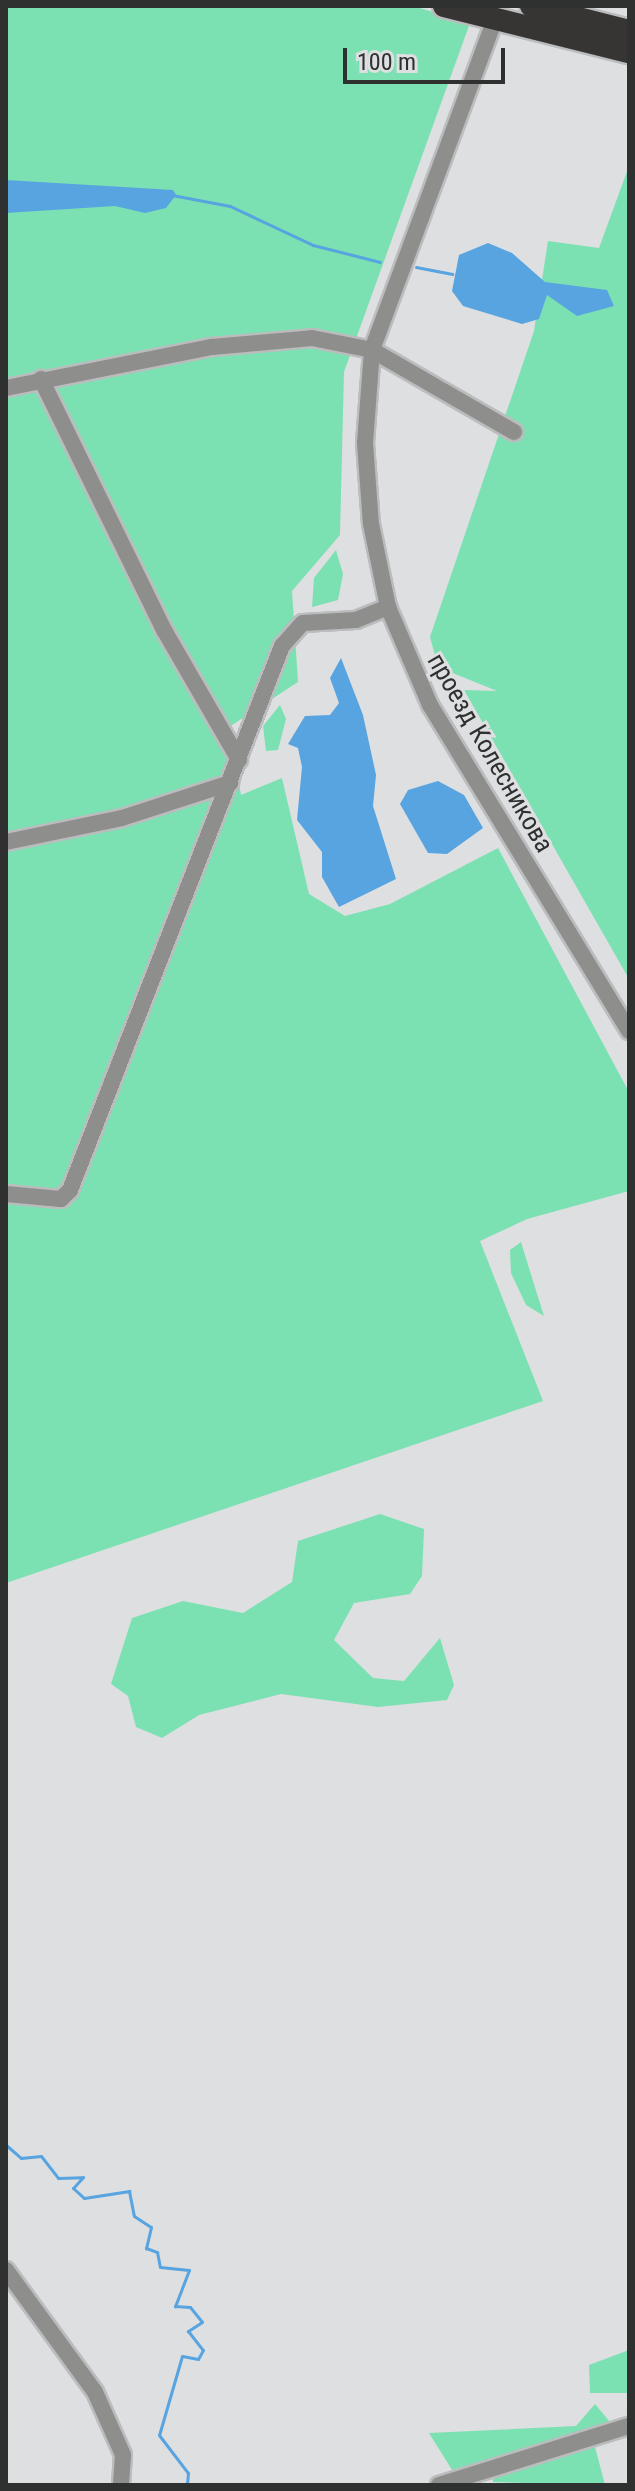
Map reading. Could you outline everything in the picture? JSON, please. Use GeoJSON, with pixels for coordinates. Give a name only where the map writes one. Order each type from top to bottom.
{"type":"FeatureCollection","features":[{"type":"Feature","properties":{"kind":"highway"},"geometry":{"type":"LineString","coordinates":[[444,6],[497,13],[629,52]]}},
{"type":"Feature","properties":{"kind":"highway"},"geometry":{"type":"LineString","coordinates":[[531,6],[629,31]]}},
{"type":"Feature","properties":{"kind":"street","name":"проезд Колесникова"},"geometry":{"type":"LineString","coordinates":[[497,13],[372,350],[366,476],[388,607],[436,715],[629,1031]]}},
{"type":"Feature","properties":{"kind":"street"},"geometry":{"type":"LineString","coordinates":[[6,388],[212,347],[312,338],[372,350],[514,432]]}},
{"type":"Feature","properties":{"kind":"street"},"geometry":{"type":"LineString","coordinates":[[41,379],[164,630],[239,760]]}},
{"type":"Feature","properties":{"kind":"street"},"geometry":{"type":"LineString","coordinates":[[6,1194],[61,1199],[70,1190],[282,646],[303,623],[356,620],[388,607]]}},
{"type":"Feature","properties":{"kind":"street"},"geometry":{"type":"LineString","coordinates":[[6,842],[122,818],[230,783]]}},
{"type":"Feature","properties":{"kind":"street"},"geometry":{"type":"LineString","coordinates":[[6,2270],[73,2354],[102,2404],[123,2455],[121,2485]]}},
{"type":"Feature","properties":{"kind":"street"},"geometry":{"type":"LineString","coordinates":[[439,2485],[629,2426]]}},
{"type":"Feature","properties":{"kind":"green space"},"geometry":{"type":"Polygon","coordinates":[[[6,6],[413,6],[470,23],[344,372],[340,535],[292,591],[298,682],[229,727],[241,795],[282,778],[309,894],[345,916],[390,904],[498,848],[629,1092],[629,1191],[527,1219],[480,1241],[543,1401],[6,1583],[6,6]]]}},
{"type":"Feature","properties":{"kind":"green space"},"geometry":{"type":"Polygon","coordinates":[[[629,166],[629,979],[464,690],[497,691],[438,667],[430,637],[534,331],[548,241],[599,248],[629,166]]]}},
{"type":"Feature","properties":{"kind":"green space"},"geometry":{"type":"Polygon","coordinates":[[[336,550],[343,574],[338,600],[312,607],[314,578],[336,550]]]}},
{"type":"Feature","properties":{"kind":"green space"},"geometry":{"type":"Polygon","coordinates":[[[280,705],[286,719],[278,750],[266,751],[263,726],[280,705]]]}},
{"type":"Feature","properties":{"kind":"green space"},"geometry":{"type":"Polygon","coordinates":[[[521,1242],[544,1316],[526,1305],[511,1273],[510,1250],[521,1242]]]}},
{"type":"Feature","properties":{"kind":"green space"},"geometry":{"type":"Polygon","coordinates":[[[380,1514],[424,1529],[422,1576],[410,1594],[354,1603],[334,1640],[373,1678],[404,1681],[440,1638],[454,1685],[447,1700],[378,1707],[281,1694],[199,1715],[162,1738],[136,1727],[128,1696],[111,1684],[132,1618],[183,1601],[243,1613],[292,1582],[298,1541],[380,1514]]]}},
{"type":"Feature","properties":{"kind":"green space"},"geometry":{"type":"Polygon","coordinates":[[[629,2350],[629,2393],[590,2393],[589,2365],[629,2350]]]}},
{"type":"Feature","properties":{"kind":"green space"},"geometry":{"type":"Polygon","coordinates":[[[595,2404],[610,2422],[601,2429],[452,2470],[429,2433],[576,2426],[595,2404]]]}},
{"type":"Feature","properties":{"kind":"green space"},"geometry":{"type":"Polygon","coordinates":[[[587,2445],[595,2447],[605,2485],[493,2482],[492,2470],[587,2445]]]}},
{"type":"Feature","properties":{"kind":"water"},"geometry":{"type":"Polygon","coordinates":[[[6,180],[173,190],[176,195],[166,208],[145,213],[115,206],[6,213],[6,180]]]}},
{"type":"Feature","properties":{"kind":"water"},"geometry":{"type":"Polygon","coordinates":[[[488,243],[512,253],[545,282],[607,290],[614,306],[577,316],[547,295],[539,319],[522,324],[463,306],[452,291],[459,255],[488,243]]]}},
{"type":"Feature","properties":{"kind":"water"},"geometry":{"type":"Polygon","coordinates":[[[341,658],[363,715],[376,775],[373,806],[396,879],[339,907],[322,877],[322,852],[297,820],[302,767],[298,748],[288,744],[305,716],[330,715],[339,703],[330,678],[341,658]]]}},
{"type":"Feature","properties":{"kind":"water"},"geometry":{"type":"Polygon","coordinates":[[[438,781],[464,795],[483,828],[447,854],[428,853],[400,804],[408,790],[438,781]]]}},
{"type":"Feature","properties":{"kind":"waterway"},"geometry":{"type":"LineString","coordinates":[[172,195],[230,206],[313,245],[380,262]]}},
{"type":"Feature","properties":{"kind":"waterway"},"geometry":{"type":"LineString","coordinates":[[416,267],[452,274]]}},
{"type":"Feature","properties":{"kind":"waterway"},"geometry":{"type":"LineString","coordinates":[[6,2125],[6,2131]]}},
{"type":"Feature","properties":{"kind":"waterway"},"geometry":{"type":"LineString","coordinates":[[6,2145],[21,2158],[41,2156],[58,2178],[83,2177],[73,2188],[84,2198],[129,2191],[134,2216],[151,2227],[146,2248],[157,2252],[160,2267],[189,2270],[175,2306],[190,2307],[202,2322],[188,2331],[203,2350],[198,2359],[182,2356],[159,2435],[188,2473],[187,2485]]}}]}
